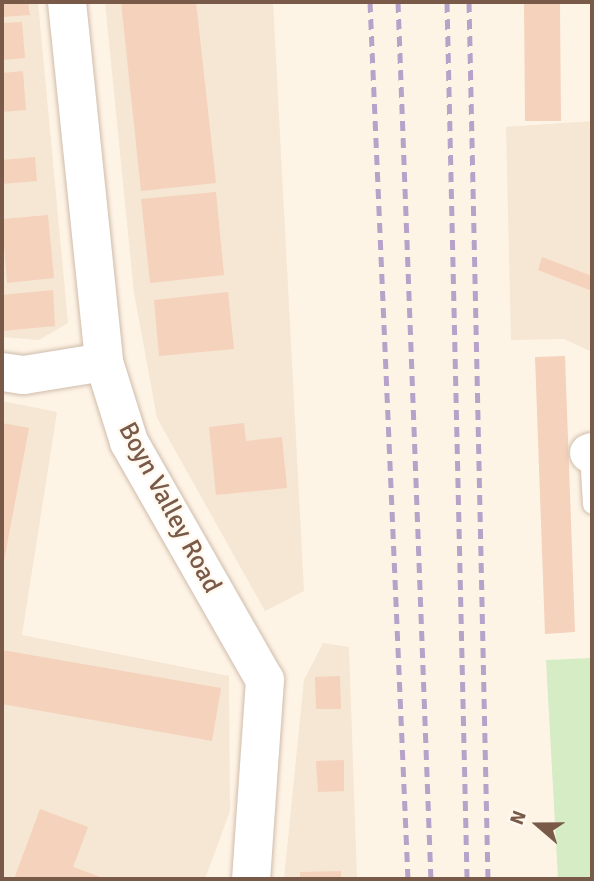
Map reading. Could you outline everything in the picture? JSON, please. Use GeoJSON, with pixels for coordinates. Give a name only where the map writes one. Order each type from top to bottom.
{"type":"FeatureCollection","features":[{"type":"Feature","properties":{"kind":"street","name":"Boyn Valley Road"},"geometry":{"type":"LineString","coordinates":[[67,2],[104,362],[128,442],[265,680],[251,879]]}},
{"type":"Feature","properties":{"kind":"street"},"geometry":{"type":"LineString","coordinates":[[2,372],[24,375],[104,362]]}},
{"type":"Feature","properties":{"kind":"lane"},"geometry":{"type":"LineString","coordinates":[[590,452],[592,504]]}},
{"type":"Feature","properties":{"kind":"shaded area"},"geometry":{"type":"Polygon","coordinates":[[[2,2],[38,2],[68,323],[39,340],[2,337],[2,2]]]}},
{"type":"Feature","properties":{"kind":"shaded area"},"geometry":{"type":"Polygon","coordinates":[[[105,2],[273,2],[304,591],[265,611],[157,418],[134,293],[105,2]]]}},
{"type":"Feature","properties":{"kind":"shaded area"},"geometry":{"type":"Polygon","coordinates":[[[592,121],[592,352],[564,339],[511,340],[506,127],[592,121]]]}},
{"type":"Feature","properties":{"kind":"shaded area"},"geometry":{"type":"Polygon","coordinates":[[[2,401],[57,412],[22,635],[229,676],[230,811],[205,879],[2,879],[2,401]]]}},
{"type":"Feature","properties":{"kind":"shaded area"},"geometry":{"type":"Polygon","coordinates":[[[323,643],[349,647],[357,879],[284,879],[304,680],[323,643]]]}},
{"type":"Feature","properties":{"kind":"green space"},"geometry":{"type":"Polygon","coordinates":[[[592,658],[592,879],[558,879],[546,660],[592,658]]]}},
{"type":"Feature","properties":{"kind":"building"},"geometry":{"type":"Polygon","coordinates":[[[2,2],[28,2],[30,15],[2,17],[2,2]]]}},
{"type":"Feature","properties":{"kind":"building"},"geometry":{"type":"Polygon","coordinates":[[[121,2],[196,2],[216,183],[141,191],[121,2]]]}},
{"type":"Feature","properties":{"kind":"building"},"geometry":{"type":"Polygon","coordinates":[[[524,2],[560,2],[561,121],[525,121],[524,2]]]}},
{"type":"Feature","properties":{"kind":"building"},"geometry":{"type":"Polygon","coordinates":[[[22,22],[25,58],[2,60],[2,23],[22,22]]]}},
{"type":"Feature","properties":{"kind":"building"},"geometry":{"type":"Polygon","coordinates":[[[23,71],[26,110],[2,112],[2,73],[23,71]]]}},
{"type":"Feature","properties":{"kind":"building"},"geometry":{"type":"Polygon","coordinates":[[[35,157],[37,181],[2,184],[2,160],[35,157]]]}},
{"type":"Feature","properties":{"kind":"building"},"geometry":{"type":"Polygon","coordinates":[[[216,192],[224,275],[150,283],[141,199],[216,192]]]}},
{"type":"Feature","properties":{"kind":"building"},"geometry":{"type":"Polygon","coordinates":[[[48,215],[54,278],[7,283],[2,219],[48,215]]]}},
{"type":"Feature","properties":{"kind":"building"},"geometry":{"type":"Polygon","coordinates":[[[542,257],[592,276],[592,291],[538,270],[542,257]]]}},
{"type":"Feature","properties":{"kind":"building"},"geometry":{"type":"Polygon","coordinates":[[[53,290],[55,326],[2,331],[2,295],[53,290]]]}},
{"type":"Feature","properties":{"kind":"building"},"geometry":{"type":"Polygon","coordinates":[[[228,292],[234,349],[159,356],[154,300],[228,292]]]}},
{"type":"Feature","properties":{"kind":"building"},"geometry":{"type":"Polygon","coordinates":[[[565,356],[575,632],[545,634],[535,357],[565,356]]]}},
{"type":"Feature","properties":{"kind":"building"},"geometry":{"type":"Polygon","coordinates":[[[2,423],[29,428],[3,566],[2,566],[2,423]]]}},
{"type":"Feature","properties":{"kind":"building"},"geometry":{"type":"Polygon","coordinates":[[[244,423],[246,441],[282,437],[287,488],[216,495],[209,427],[244,423]]]}},
{"type":"Feature","properties":{"kind":"building"},"geometry":{"type":"Polygon","coordinates":[[[2,650],[221,688],[212,741],[2,704],[2,650]]]}},
{"type":"Feature","properties":{"kind":"building"},"geometry":{"type":"Polygon","coordinates":[[[340,676],[341,709],[316,709],[315,677],[340,676]]]}},
{"type":"Feature","properties":{"kind":"building"},"geometry":{"type":"Polygon","coordinates":[[[344,760],[344,791],[318,792],[316,761],[344,760]]]}},
{"type":"Feature","properties":{"kind":"building"},"geometry":{"type":"Polygon","coordinates":[[[40,809],[88,827],[73,867],[106,879],[14,879],[40,809]]]}},
{"type":"Feature","properties":{"kind":"building"},"geometry":{"type":"Polygon","coordinates":[[[341,871],[341,879],[300,879],[300,872],[341,871]]]}},
{"type":"Feature","properties":{"kind":"railway"},"geometry":{"type":"LineString","coordinates":[[370,2],[408,879]]}},
{"type":"Feature","properties":{"kind":"railway"},"geometry":{"type":"LineString","coordinates":[[398,2],[431,879]]}},
{"type":"Feature","properties":{"kind":"railway"},"geometry":{"type":"LineString","coordinates":[[447,2],[467,879]]}},
{"type":"Feature","properties":{"kind":"railway"},"geometry":{"type":"LineString","coordinates":[[469,2],[488,879]]}}]}
